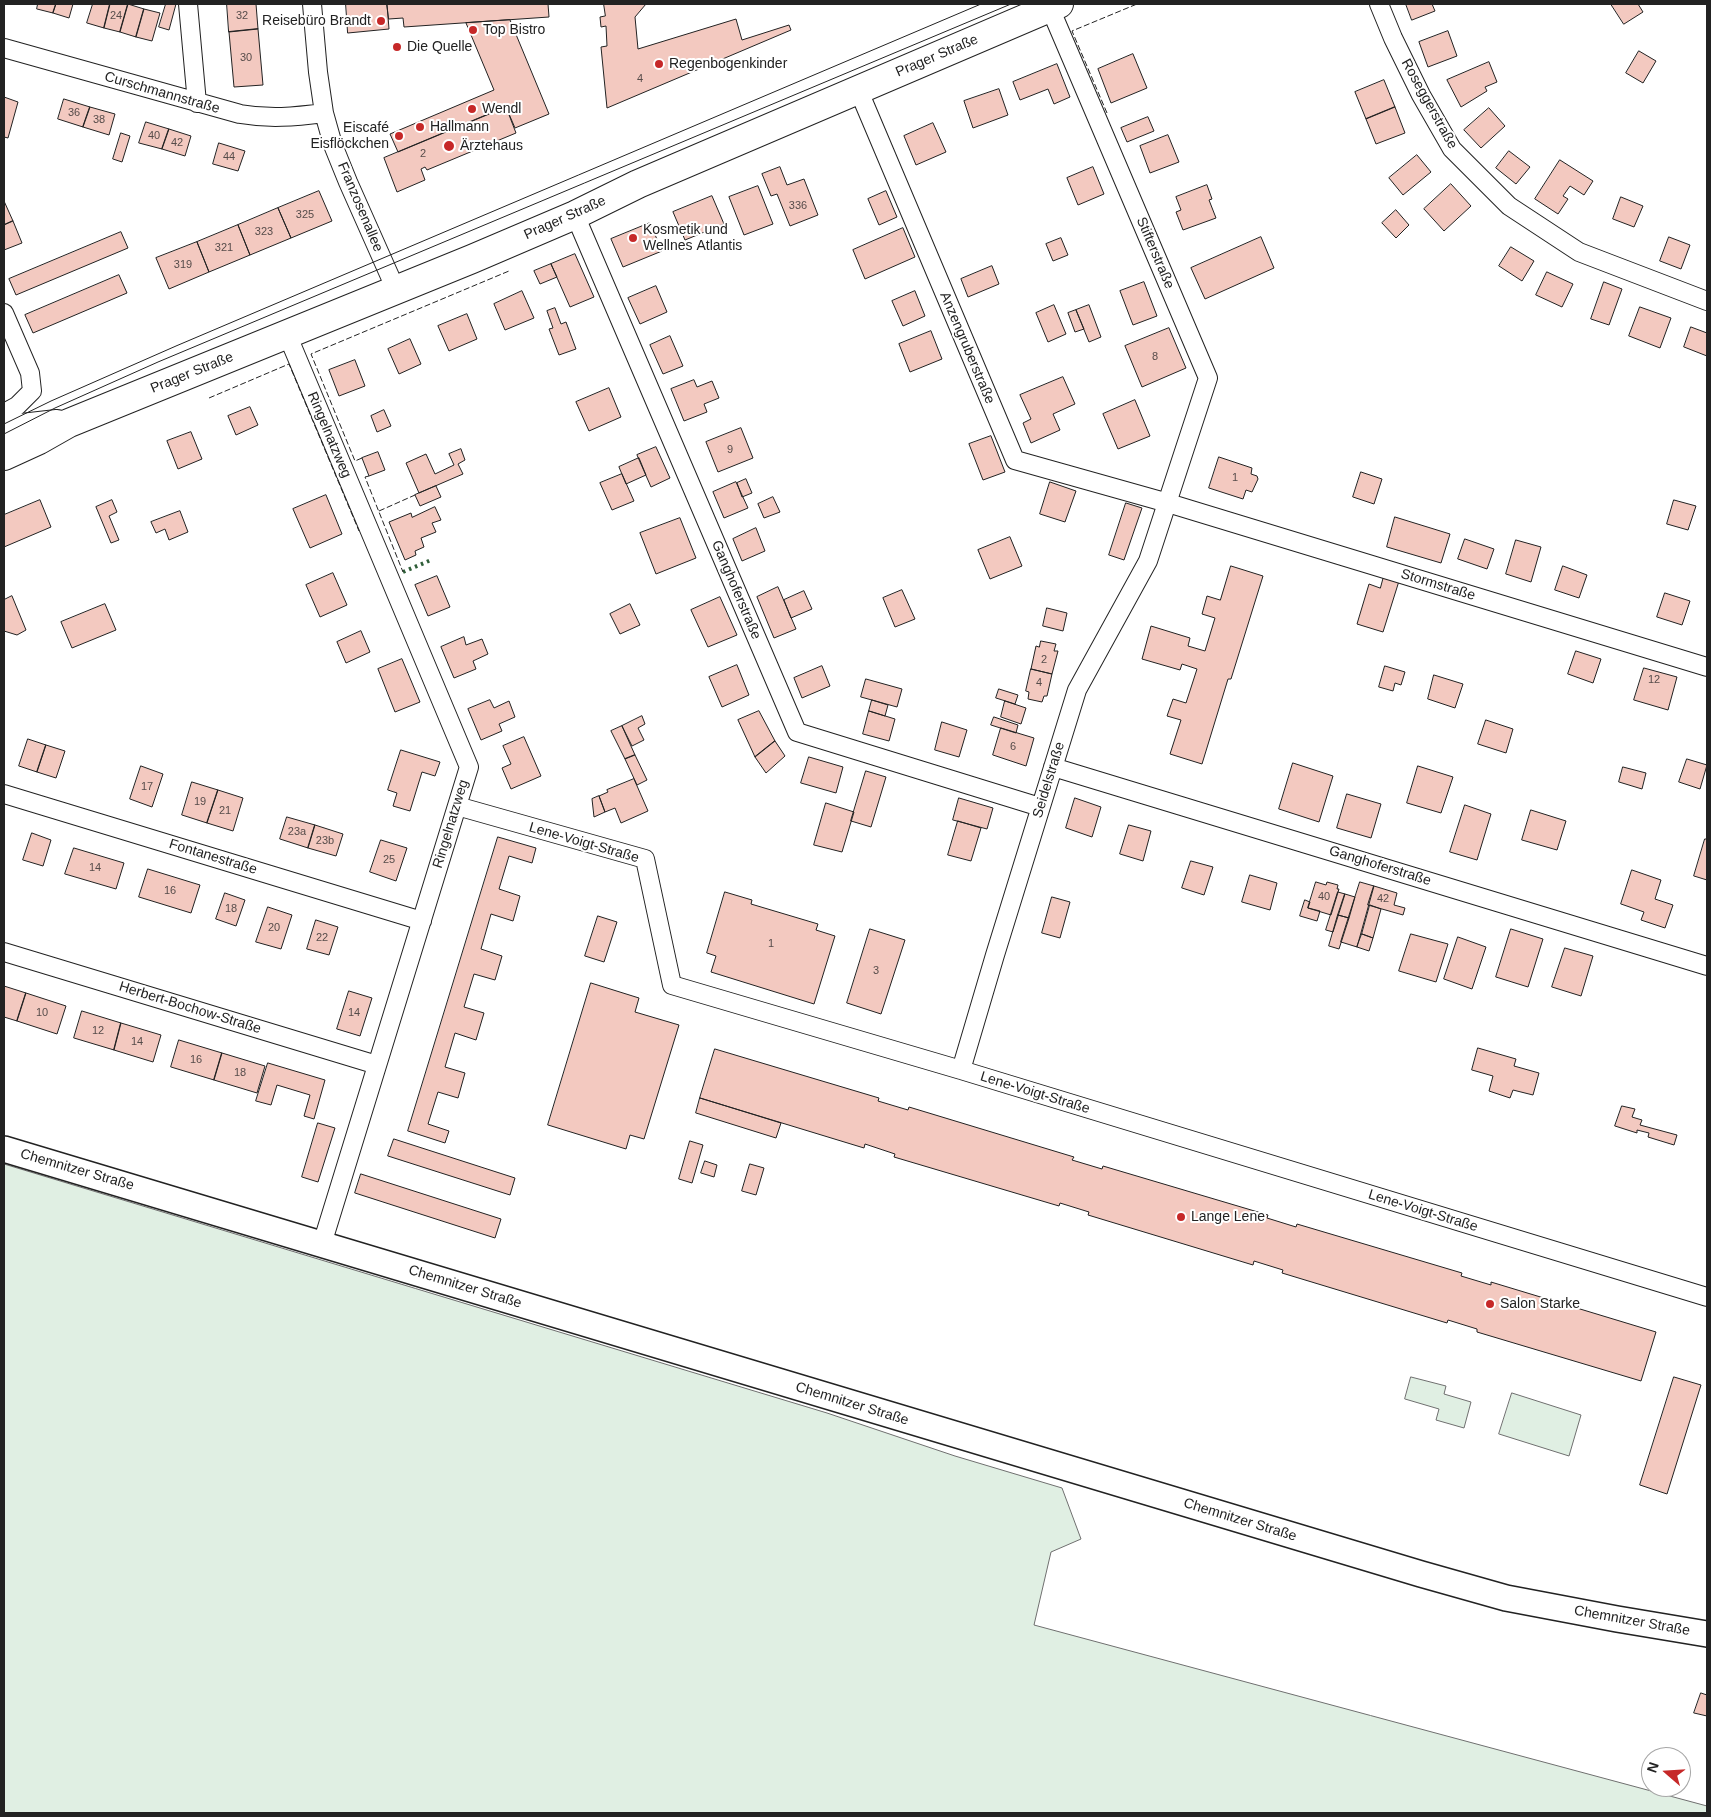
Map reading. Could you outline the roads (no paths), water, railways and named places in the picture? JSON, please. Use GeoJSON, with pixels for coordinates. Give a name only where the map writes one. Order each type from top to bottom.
{"type":"FeatureCollection","features":[{"type":"Feature","properties":{"kind":"main road","name":"Prager Straße"},"geometry":{"type":"LineString","coordinates":[[4,456],[39,440],[69,423],[575,215],[638,184],[1054,6]]}},
{"type":"Feature","properties":{"kind":"main road","name":"Prager Straße"},"geometry":{"type":"LineString","coordinates":[[4,430],[69,423]]}},
{"type":"Feature","properties":{"kind":"main road","name":"Chemnitzer Straße"},"geometry":{"type":"LineString","coordinates":[[4,1149],[1464,1587],[1506,1598],[1707,1634]]}},
{"type":"Feature","properties":{"kind":"street"},"geometry":{"type":"LineString","coordinates":[[188,4],[197,103]]}},
{"type":"Feature","properties":{"kind":"street","name":"Franzosenallee"},"geometry":{"type":"LineString","coordinates":[[312,4],[324,113],[333,145],[396,290]]}},
{"type":"Feature","properties":{"kind":"street","name":"Roseggerstraße"},"geometry":{"type":"LineString","coordinates":[[1379,4],[1421,95],[1452,149],[1510,206],[1579,252],[1707,301]]}},
{"type":"Feature","properties":{"kind":"street","name":"Stifterstraße"},"geometry":{"type":"LineString","coordinates":[[1054,6],[1208,378],[1168,503]]}},
{"type":"Feature","properties":{"kind":"street","name":"Curschmannstraße"},"geometry":{"type":"LineString","coordinates":[[4,48],[240,114],[262,118],[291,118],[324,113]]}},
{"type":"Feature","properties":{"kind":"street","name":"Anzengruberstraße"},"geometry":{"type":"LineString","coordinates":[[858,89],[1015,460],[1168,503]]}},
{"type":"Feature","properties":{"kind":"street","name":"Ganghoferstraße"},"geometry":{"type":"LineString","coordinates":[[575,215],[797,732],[1040,807]]}},
{"type":"Feature","properties":{"kind":"street"},"geometry":{"type":"LineString","coordinates":[[4,313],[30,373],[32,391],[17,406],[4,413]]}},
{"type":"Feature","properties":{"kind":"street","name":"Ringelnatzweg"},"geometry":{"type":"LineString","coordinates":[[287,334],[469,767],[322,1244]]}},
{"type":"Feature","properties":{"kind":"street","name":"Stormstraße"},"geometry":{"type":"LineString","coordinates":[[1168,503],[1707,667]]}},
{"type":"Feature","properties":{"kind":"street","name":"Seidelstraße"},"geometry":{"type":"LineString","coordinates":[[961,1070],[1077,690],[1148,561],[1168,503]]}},
{"type":"Feature","properties":{"kind":"street","name":"Ganghoferstraße"},"geometry":{"type":"LineString","coordinates":[[1053,767],[1707,966]]}},
{"type":"Feature","properties":{"kind":"street","name":"Fontanestraße"},"geometry":{"type":"LineString","coordinates":[[4,794],[422,921]]}},
{"type":"Feature","properties":{"kind":"street","name":"Lene-Voigt-Straße"},"geometry":{"type":"LineString","coordinates":[[457,806],[645,859],[672,985],[961,1070],[1707,1297]]}},
{"type":"Feature","properties":{"kind":"street","name":"Herbert-Bochow-Straße"},"geometry":{"type":"LineString","coordinates":[[4,952],[377,1065]]}},
{"type":"Feature","properties":{"kind":"tram line"},"geometry":{"type":"LineString","coordinates":[[4,424],[51,401],[176,346],[981,4]]}},
{"type":"Feature","properties":{"kind":"tram line"},"geometry":{"type":"LineString","coordinates":[[4,434],[55,408],[158,362],[1011,4]]}},
{"type":"Feature","properties":{"kind":"place","name":"Reisebüro Brandt"},"geometry":{"type":"Point","coordinates":[381,21]}},
{"type":"Feature","properties":{"kind":"place","name":"Top Bistro"},"geometry":{"type":"Point","coordinates":[473,30]}},
{"type":"Feature","properties":{"kind":"place","name":"Die Quelle"},"geometry":{"type":"Point","coordinates":[397,47]}},
{"type":"Feature","properties":{"kind":"place","name":"Regenbogenkinder"},"geometry":{"type":"Point","coordinates":[659,64]}},
{"type":"Feature","properties":{"kind":"place","name":"Wendl"},"geometry":{"type":"Point","coordinates":[472,109]}},
{"type":"Feature","properties":{"kind":"place","name":"Hallmann"},"geometry":{"type":"Point","coordinates":[420,127]}},
{"type":"Feature","properties":{"kind":"place","name":"Eiscafé Eisflöckchen"},"geometry":{"type":"Point","coordinates":[399,136]}},
{"type":"Feature","properties":{"kind":"place","name":"Ärztehaus"},"geometry":{"type":"Point","coordinates":[449,146]}},
{"type":"Feature","properties":{"kind":"place","name":"Kosmetik und Wellnes Atlantis"},"geometry":{"type":"Point","coordinates":[633,238]}},
{"type":"Feature","properties":{"kind":"place","name":"Lange Lene"},"geometry":{"type":"Point","coordinates":[1181,1217]}},
{"type":"Feature","properties":{"kind":"place","name":"Salon Starke"},"geometry":{"type":"Point","coordinates":[1490,1304]}}]}
